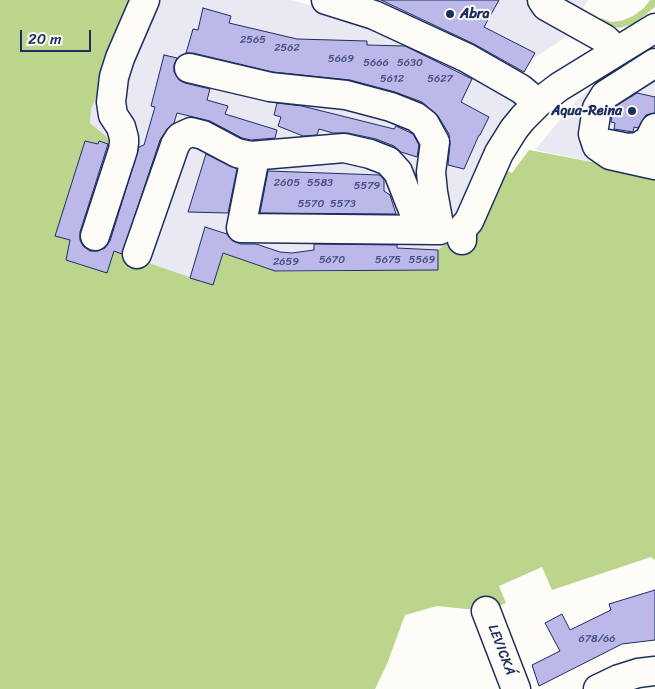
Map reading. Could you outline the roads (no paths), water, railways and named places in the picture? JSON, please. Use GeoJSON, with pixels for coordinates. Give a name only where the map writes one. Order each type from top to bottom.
{"type":"FeatureCollection","features":[{"type":"Feature","properties":{"kind":"street"},"geometry":{"type":"LineString","coordinates":[[95,236],[124,142],[121,127],[113,114],[111,102],[114,77],[120,58],[145,0]]}},
{"type":"Feature","properties":{"kind":"street"},"geometry":{"type":"LineString","coordinates":[[542,0],[546,6],[605,39],[617,51]]}},
{"type":"Feature","properties":{"kind":"street"},"geometry":{"type":"LineString","coordinates":[[338,1],[374,15],[467,58],[521,89],[538,103]]}},
{"type":"Feature","properties":{"kind":"street"},"geometry":{"type":"LineString","coordinates":[[255,157],[241,228],[446,232],[469,221],[502,148],[514,129],[538,103],[655,28]]}},
{"type":"Feature","properties":{"kind":"street"},"geometry":{"type":"LineString","coordinates":[[653,161],[610,155],[594,142],[592,134],[596,114],[603,98],[616,87],[655,63]]}},
{"type":"Feature","properties":{"kind":"street"},"geometry":{"type":"LineString","coordinates":[[188,68],[270,87],[346,95],[391,107],[416,117],[425,124],[435,142],[431,172],[433,192],[446,232]]}},
{"type":"Feature","properties":{"kind":"street"},"geometry":{"type":"LineString","coordinates":[[594,142],[628,148],[638,147],[648,140],[655,128]]}},
{"type":"Feature","properties":{"kind":"street"},"geometry":{"type":"LineString","coordinates":[[137,254],[175,145],[180,137],[191,132],[236,153],[255,157],[344,148],[363,151],[388,162],[446,232]]}},
{"type":"Feature","properties":{"kind":"street","name":"LEVICKÁ"},"geometry":{"type":"LineString","coordinates":[[486,611],[516,689]]}},
{"type":"Feature","properties":{"kind":"street"},"geometry":{"type":"LineString","coordinates":[[598,689],[638,673],[655,671]]}},
{"type":"Feature","properties":{"kind":"place","name":"Abra"},"geometry":{"type":"Point","coordinates":[450,14]}},
{"type":"Feature","properties":{"kind":"place","name":"Aqua-Reina"},"geometry":{"type":"Point","coordinates":[632,111]}}]}
